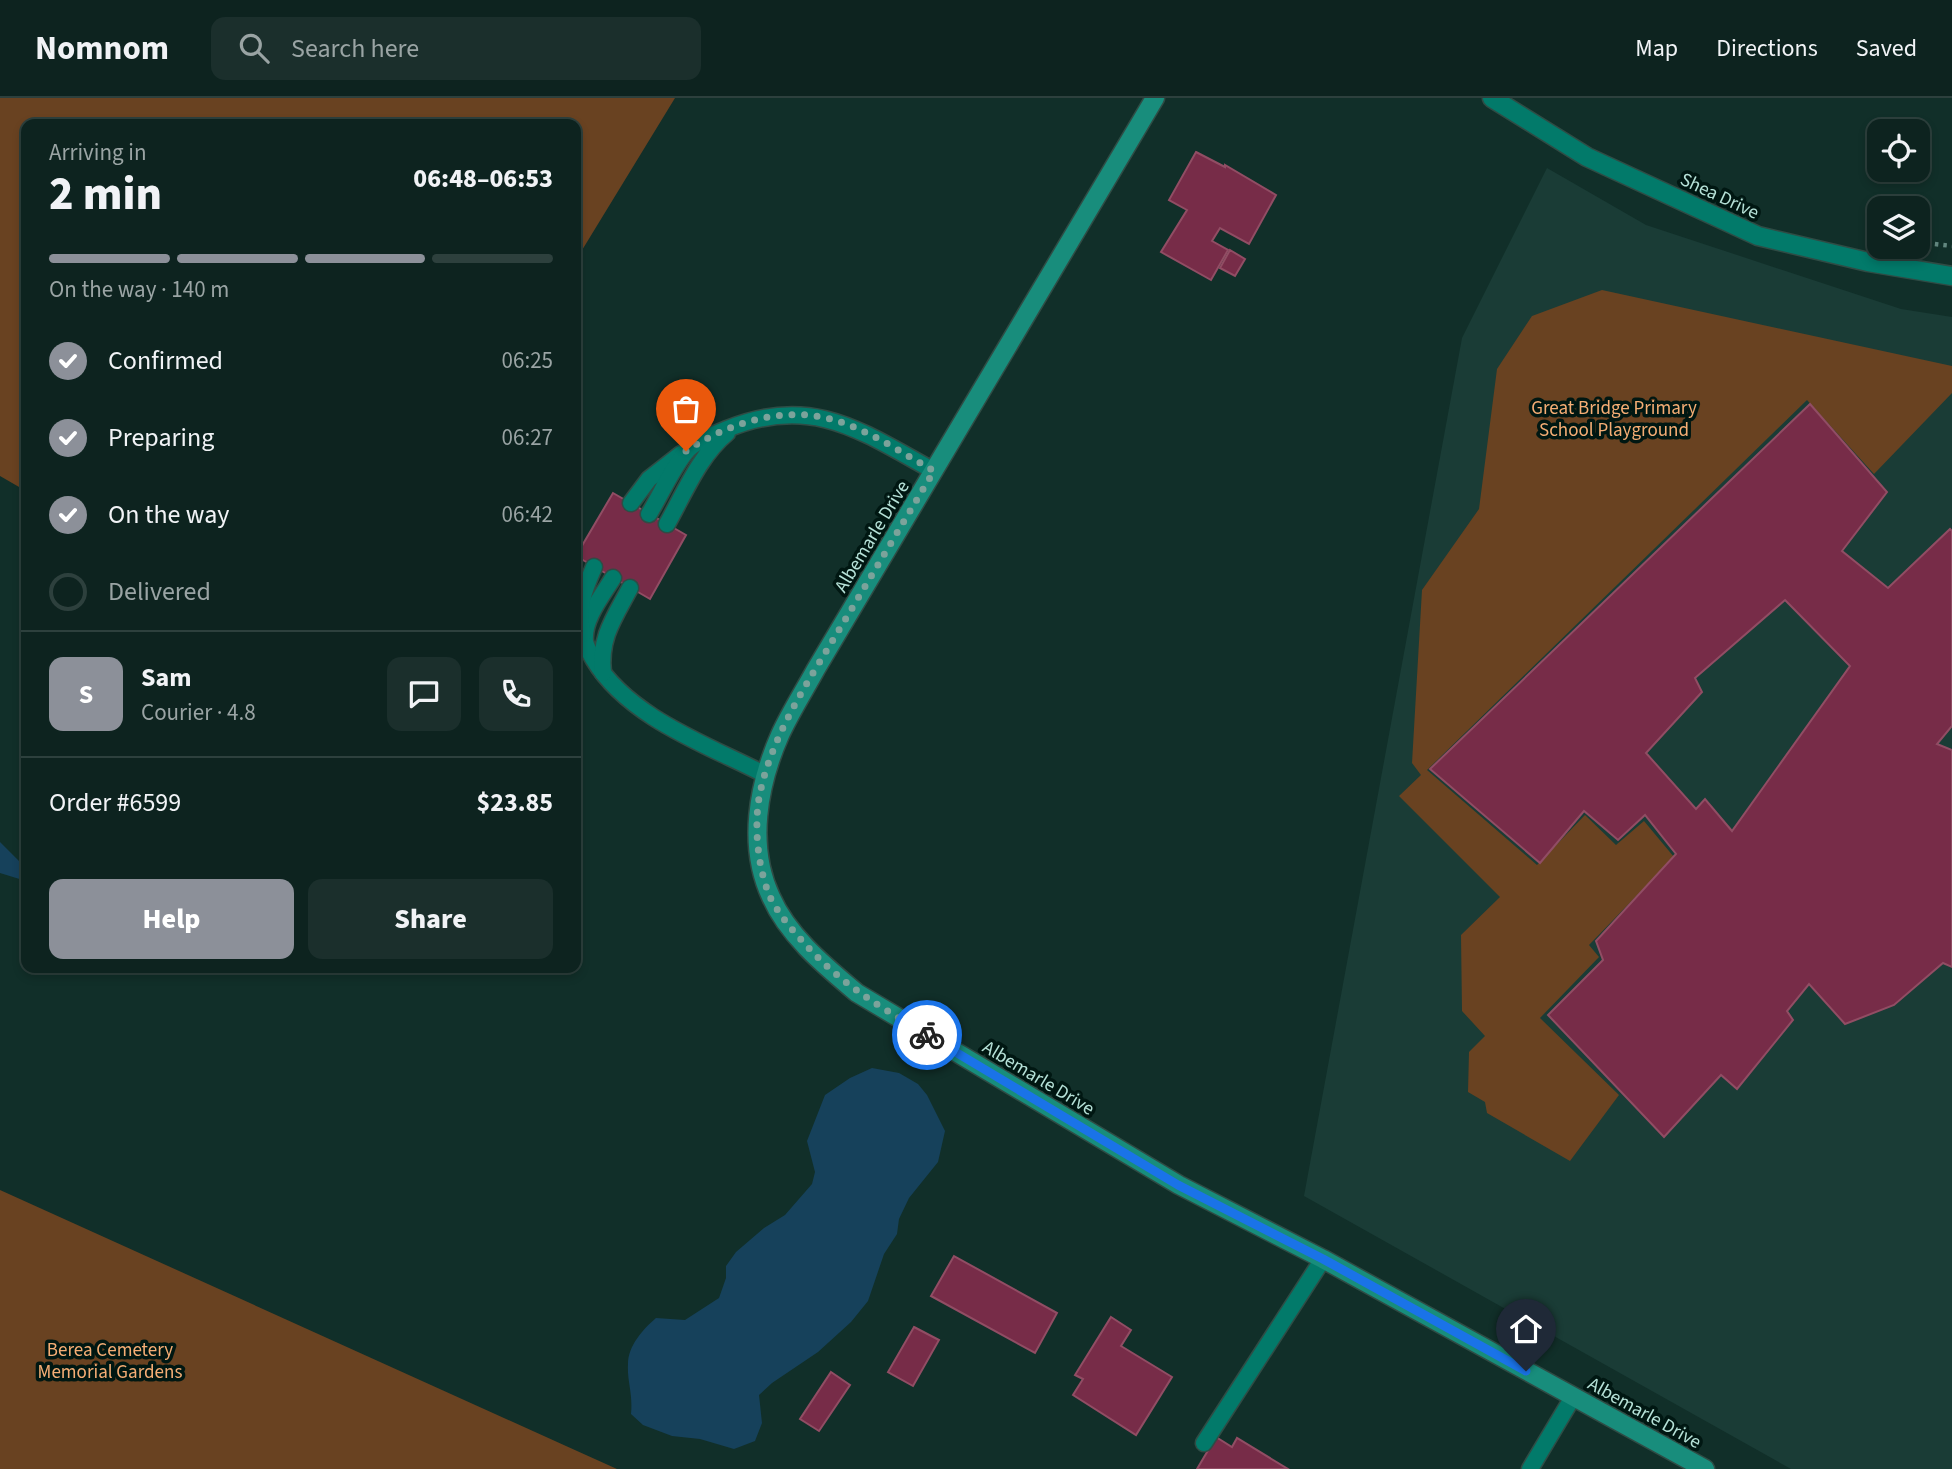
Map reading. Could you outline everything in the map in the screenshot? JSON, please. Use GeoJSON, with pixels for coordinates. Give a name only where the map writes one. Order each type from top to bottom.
{"type":"FeatureCollection","features":[{"type":"Feature","properties":{"kind":"street","name":"Albemarle Drive"},"geometry":{"type":"LineString","coordinates":[[1155,98],[780,734],[759,798],[759,854],[771,897],[788,924],[819,961],[857,993],[1178,1185],[1323,1259],[1705,1469]]}},
{"type":"Feature","properties":{"kind":"street","name":"Shea Drive"},"geometry":{"type":"LineString","coordinates":[[1492,98],[1587,157],[1758,236],[1868,262],[1952,276]]}},
{"type":"Feature","properties":{"kind":"lane"},"geometry":{"type":"LineString","coordinates":[[631,503],[649,479],[699,442],[735,426],[783,415],[813,415],[834,420],[871,436],[934,471]]}},
{"type":"Feature","properties":{"kind":"lane"},"geometry":{"type":"LineString","coordinates":[[667,524],[711,449],[735,426]]}},
{"type":"Feature","properties":{"kind":"lane"},"geometry":{"type":"LineString","coordinates":[[649,514],[686,451]]}},
{"type":"Feature","properties":{"kind":"lane"},"geometry":{"type":"LineString","coordinates":[[581,601],[594,567]]}},
{"type":"Feature","properties":{"kind":"lane"},"geometry":{"type":"LineString","coordinates":[[585,642],[587,625],[613,578]]}},
{"type":"Feature","properties":{"kind":"lane"},"geometry":{"type":"LineString","coordinates":[[603,675],[601,655],[604,637],[630,588]]}},
{"type":"Feature","properties":{"kind":"lane"},"geometry":{"type":"LineString","coordinates":[[581,627],[585,642],[603,675],[615,689],[641,709],[766,775]]}},
{"type":"Feature","properties":{"kind":"lane"},"geometry":{"type":"LineString","coordinates":[[1204,1443],[1323,1259]]}},
{"type":"Feature","properties":{"kind":"lane"},"geometry":{"type":"LineString","coordinates":[[1530,1469],[1573,1397]]}},
{"type":"Feature","properties":{"kind":"path"},"geometry":{"type":"LineString","coordinates":[[1930,243],[1952,246]]}},
{"type":"Feature","properties":{"kind":"shaded area"},"geometry":{"type":"Polygon","coordinates":[[[1547,168],[1646,225],[1901,309],[1952,317],[1952,1469],[1791,1469],[1304,1196],[1462,338],[1547,168]]]}},
{"type":"Feature","properties":{"kind":"shaded area"},"geometry":{"type":"Polygon","coordinates":[[[0,842],[21,863],[21,879],[0,873],[0,842]]]}},
{"type":"Feature","properties":{"kind":"shaded area"},"geometry":{"type":"Polygon","coordinates":[[[872,1068],[899,1073],[918,1084],[927,1095],[945,1131],[938,1162],[909,1198],[899,1219],[897,1234],[884,1254],[868,1301],[851,1322],[818,1352],[759,1395],[762,1423],[755,1441],[734,1449],[700,1439],[672,1436],[643,1425],[631,1414],[628,1376],[629,1357],[637,1338],[656,1318],[685,1320],[719,1298],[726,1278],[726,1266],[736,1252],[764,1228],[785,1215],[812,1184],[815,1172],[807,1141],[825,1095],[850,1078],[872,1068]]]}},
{"type":"Feature","properties":{"kind":"green space"},"geometry":{"type":"Polygon","coordinates":[[[0,98],[675,98],[581,252],[581,119],[21,119],[21,488],[0,476],[0,98]]]}},
{"type":"Feature","properties":{"kind":"green space","name":"Great Bridge Primary School Playground"},"geometry":{"type":"Polygon","coordinates":[[[1602,290],[1952,366],[1952,393],[1874,474],[1807,400],[1427,770],[1537,865],[1585,815],[1616,845],[1644,821],[1674,857],[1589,945],[1599,957],[1540,1018],[1619,1095],[1570,1161],[1487,1113],[1485,1102],[1468,1092],[1469,1052],[1485,1036],[1462,1011],[1461,935],[1500,897],[1399,796],[1421,775],[1412,763],[1422,590],[1479,509],[1497,369],[1532,316],[1602,290]]]}},
{"type":"Feature","properties":{"kind":"green space","name":"Berea Cemetery Memorial Gardens"},"geometry":{"type":"Polygon","coordinates":[[[0,1190],[566,1446],[617,1469],[0,1469],[0,1190]]]}},
{"type":"Feature","properties":{"kind":"building"},"geometry":{"type":"Polygon","coordinates":[[[1196,152],[1225,165],[1276,195],[1249,244],[1220,228],[1212,241],[1228,250],[1211,280],[1161,252],[1187,210],[1169,200],[1196,152]]]}},
{"type":"Feature","properties":{"kind":"building"},"geometry":{"type":"Polygon","coordinates":[[[1230,250],[1245,259],[1235,276],[1220,268],[1230,250]]]}},
{"type":"Feature","properties":{"kind":"building"},"geometry":{"type":"Polygon","coordinates":[[[1810,404],[1887,492],[1842,551],[1888,588],[1950,529],[1952,531],[1952,726],[1937,744],[1952,750],[1952,967],[1943,963],[1894,1005],[1845,1024],[1809,984],[1787,1011],[1793,1020],[1737,1089],[1721,1075],[1664,1137],[1548,1015],[1603,960],[1596,941],[1676,854],[1645,815],[1618,840],[1584,811],[1540,863],[1430,769],[1810,404]],[[1785,600],[1695,678],[1702,692],[1646,753],[1696,809],[1705,799],[1732,831],[1850,666],[1785,600]]]}},
{"type":"Feature","properties":{"kind":"building"},"geometry":{"type":"Polygon","coordinates":[[[613,493],[686,535],[650,599],[581,559],[581,547],[613,493]]]}},
{"type":"Feature","properties":{"kind":"building"},"geometry":{"type":"Polygon","coordinates":[[[954,1256],[1057,1313],[1035,1353],[931,1296],[954,1256]]]}},
{"type":"Feature","properties":{"kind":"building"},"geometry":{"type":"Polygon","coordinates":[[[1111,1317],[1131,1330],[1121,1346],[1172,1377],[1136,1435],[1073,1395],[1083,1379],[1075,1375],[1111,1317]]]}},
{"type":"Feature","properties":{"kind":"building"},"geometry":{"type":"Polygon","coordinates":[[[914,1327],[939,1340],[913,1386],[888,1372],[914,1327]]]}},
{"type":"Feature","properties":{"kind":"building"},"geometry":{"type":"Polygon","coordinates":[[[831,1372],[850,1385],[819,1431],[800,1419],[831,1372]]]}},
{"type":"Feature","properties":{"kind":"building"},"geometry":{"type":"Polygon","coordinates":[[[1216,1437],[1232,1447],[1237,1438],[1288,1469],[1197,1469],[1216,1437]]]}},
{"type":"Feature","properties":{"kind":"way so far"},"geometry":{"type":"LineString","coordinates":[[686,451],[716,434],[761,418],[813,415],[854,428],[934,471],[780,734],[759,798],[758,824],[759,854],[771,897],[788,924],[819,961],[857,993],[927,1035]]}},
{"type":"Feature","properties":{"kind":"route"},"geometry":{"type":"LineString","coordinates":[[927,1035],[1178,1185],[1323,1259],[1526,1371]]}}]}
